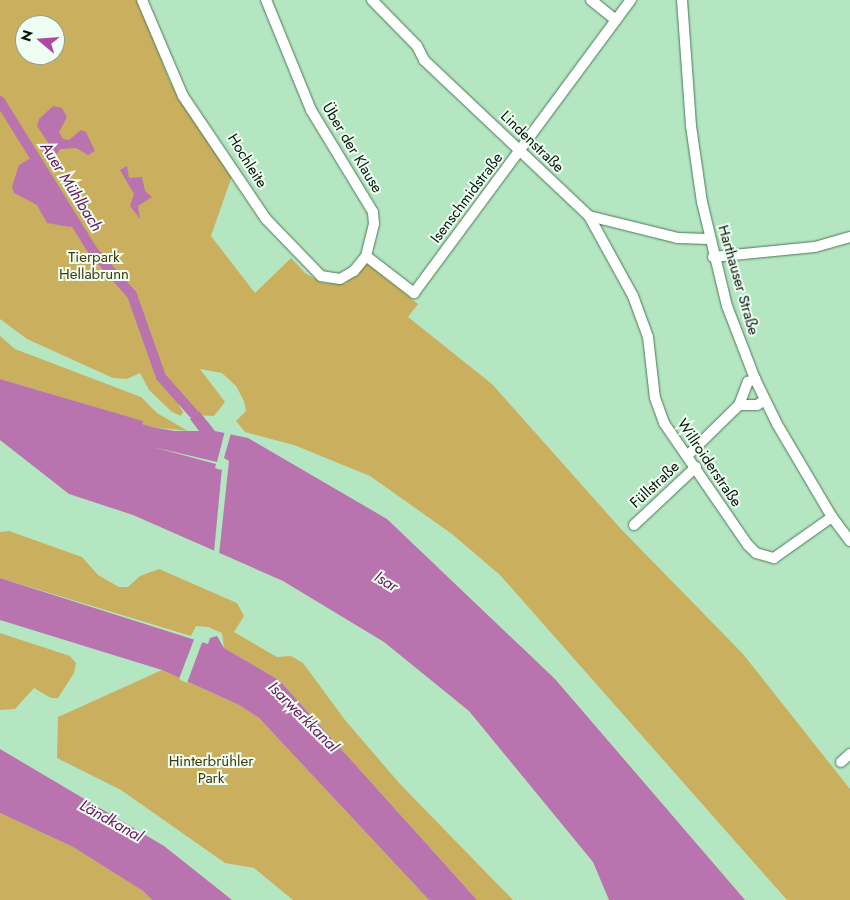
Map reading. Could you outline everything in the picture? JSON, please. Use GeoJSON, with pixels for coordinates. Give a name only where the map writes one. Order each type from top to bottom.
{"type":"FeatureCollection","features":[{"type":"Feature","properties":{"kind":"street","name":"Hochleite"},"geometry":{"type":"LineString","coordinates":[[142,0],[170,72],[183,96],[266,219],[327,279],[346,277],[366,256]]}},
{"type":"Feature","properties":{"kind":"street","name":"Über der Klause"},"geometry":{"type":"LineString","coordinates":[[266,0],[311,110],[373,212],[374,224],[366,256]]}},
{"type":"Feature","properties":{"kind":"street","name":"Lindenstraße"},"geometry":{"type":"LineString","coordinates":[[372,0],[417,46],[424,60],[589,216],[678,238],[709,239]]}},
{"type":"Feature","properties":{"kind":"street"},"geometry":{"type":"LineString","coordinates":[[591,0],[616,20]]}},
{"type":"Feature","properties":{"kind":"street","name":"Isenschmidstraße"},"geometry":{"type":"LineString","coordinates":[[366,256],[414,293],[631,0]]}},
{"type":"Feature","properties":{"kind":"street","name":"Harthauser Straße"},"geometry":{"type":"LineString","coordinates":[[682,0],[691,126],[713,257],[755,379],[765,400],[832,517],[850,541]]}},
{"type":"Feature","properties":{"kind":"street","name":"Willroiderstraße"},"geometry":{"type":"LineString","coordinates":[[589,216],[633,296],[648,337],[655,398],[664,423],[748,545],[764,557],[784,554],[832,517]]}},
{"type":"Feature","properties":{"kind":"street"},"geometry":{"type":"LineString","coordinates":[[713,257],[815,246],[850,238]]}},
{"type":"Feature","properties":{"kind":"street","name":"Füllstraße"},"geometry":{"type":"LineString","coordinates":[[687,456],[738,405],[748,382],[755,379]]}},
{"type":"Feature","properties":{"kind":"street"},"geometry":{"type":"LineString","coordinates":[[738,405],[757,404],[765,400]]}},
{"type":"Feature","properties":{"kind":"street","name":"Füllstraße"},"geometry":{"type":"LineString","coordinates":[[634,525],[696,467]]}},
{"type":"Feature","properties":{"kind":"street"},"geometry":{"type":"LineString","coordinates":[[841,762],[850,754]]}},
{"type":"Feature","properties":{"kind":"green space","name":"Tierpark Hellabrunn"},"geometry":{"type":"Polygon","coordinates":[[[0,0],[138,0],[170,82],[232,176],[211,236],[255,293],[291,258],[305,273],[322,283],[345,284],[365,262],[418,304],[408,317],[492,384],[621,529],[743,654],[850,789],[850,900],[787,900],[500,575],[452,534],[370,476],[294,445],[245,432],[236,421],[246,411],[244,401],[236,386],[222,373],[200,369],[225,402],[214,416],[193,415],[178,404],[183,412],[181,416],[172,412],[149,390],[140,373],[127,379],[113,378],[27,339],[0,319],[0,0]]]}},
{"type":"Feature","properties":{"kind":"green space"},"geometry":{"type":"Polygon","coordinates":[[[0,336],[15,349],[141,397],[157,413],[188,431],[152,427],[142,424],[142,421],[0,379],[0,336]]]}},
{"type":"Feature","properties":{"kind":"green space"},"geometry":{"type":"Polygon","coordinates":[[[9,531],[82,557],[98,575],[119,587],[128,587],[140,576],[159,569],[237,603],[244,616],[234,632],[277,657],[291,656],[303,663],[345,720],[400,784],[513,900],[477,900],[279,680],[224,648],[222,633],[208,627],[196,626],[191,636],[0,578],[0,532],[9,531]]]}},
{"type":"Feature","properties":{"kind":"green space"},"geometry":{"type":"Polygon","coordinates":[[[0,633],[70,656],[76,663],[74,673],[58,698],[51,698],[34,688],[15,709],[0,710],[0,633]]]}},
{"type":"Feature","properties":{"kind":"green space","name":"Hinterbrühler Park"},"geometry":{"type":"Polygon","coordinates":[[[162,670],[239,705],[259,718],[429,900],[293,900],[254,868],[225,863],[121,790],[57,758],[58,717],[162,670]]]}},
{"type":"Feature","properties":{"kind":"green space"},"geometry":{"type":"Polygon","coordinates":[[[0,813],[73,847],[143,891],[152,900],[0,900],[0,813]]]}},
{"type":"Feature","properties":{"kind":"water"},"geometry":{"type":"Polygon","coordinates":[[[53,106],[62,108],[67,117],[59,132],[63,139],[69,140],[81,130],[86,132],[95,151],[88,155],[76,148],[60,149],[57,154],[49,151],[49,144],[37,126],[39,119],[53,106]]]}},
{"type":"Feature","properties":{"kind":"water","name":"Auer Mühlbach"},"geometry":{"type":"Polygon","coordinates":[[[36,155],[76,224],[70,227],[47,223],[37,205],[14,193],[12,187],[19,165],[36,155]]]}},
{"type":"Feature","properties":{"kind":"water"},"geometry":{"type":"Polygon","coordinates":[[[127,166],[129,178],[142,177],[145,191],[152,197],[138,206],[140,219],[130,206],[134,194],[120,170],[127,166]]]}},
{"type":"Feature","properties":{"kind":"water","name":"Isar"},"geometry":{"type":"Polygon","coordinates":[[[0,379],[143,421],[142,424],[152,427],[175,431],[199,431],[190,419],[199,411],[215,431],[248,438],[387,519],[555,679],[745,900],[609,900],[593,862],[469,711],[384,642],[283,581],[133,515],[69,494],[0,440],[0,379]]]}},
{"type":"Feature","properties":{"kind":"water","name":"Isarwerkkanal"},"geometry":{"type":"Polygon","coordinates":[[[0,578],[208,644],[210,638],[217,636],[224,648],[279,680],[477,900],[429,900],[259,718],[239,705],[162,670],[0,620],[0,578]]]}},
{"type":"Feature","properties":{"kind":"water","name":"Ländkanal"},"geometry":{"type":"Polygon","coordinates":[[[0,749],[164,846],[232,900],[152,900],[143,891],[73,847],[0,813],[0,749]]]}},
{"type":"Feature","properties":{"kind":"pier"},"geometry":{"type":"Polygon","coordinates":[[[225,431],[231,433],[224,458],[229,461],[219,555],[214,552],[222,468],[221,470],[215,468],[216,464],[153,447],[217,462],[225,431]]]}},
{"type":"Feature","properties":{"kind":"pier"},"geometry":{"type":"Polygon","coordinates":[[[195,637],[203,640],[187,683],[179,679],[195,637]]]}},
{"type":"Feature","properties":{"kind":"waterway","name":"Auer Mühlbach"},"geometry":{"type":"LineString","coordinates":[[0,101],[93,251],[132,295],[161,377],[193,413]]}}]}
